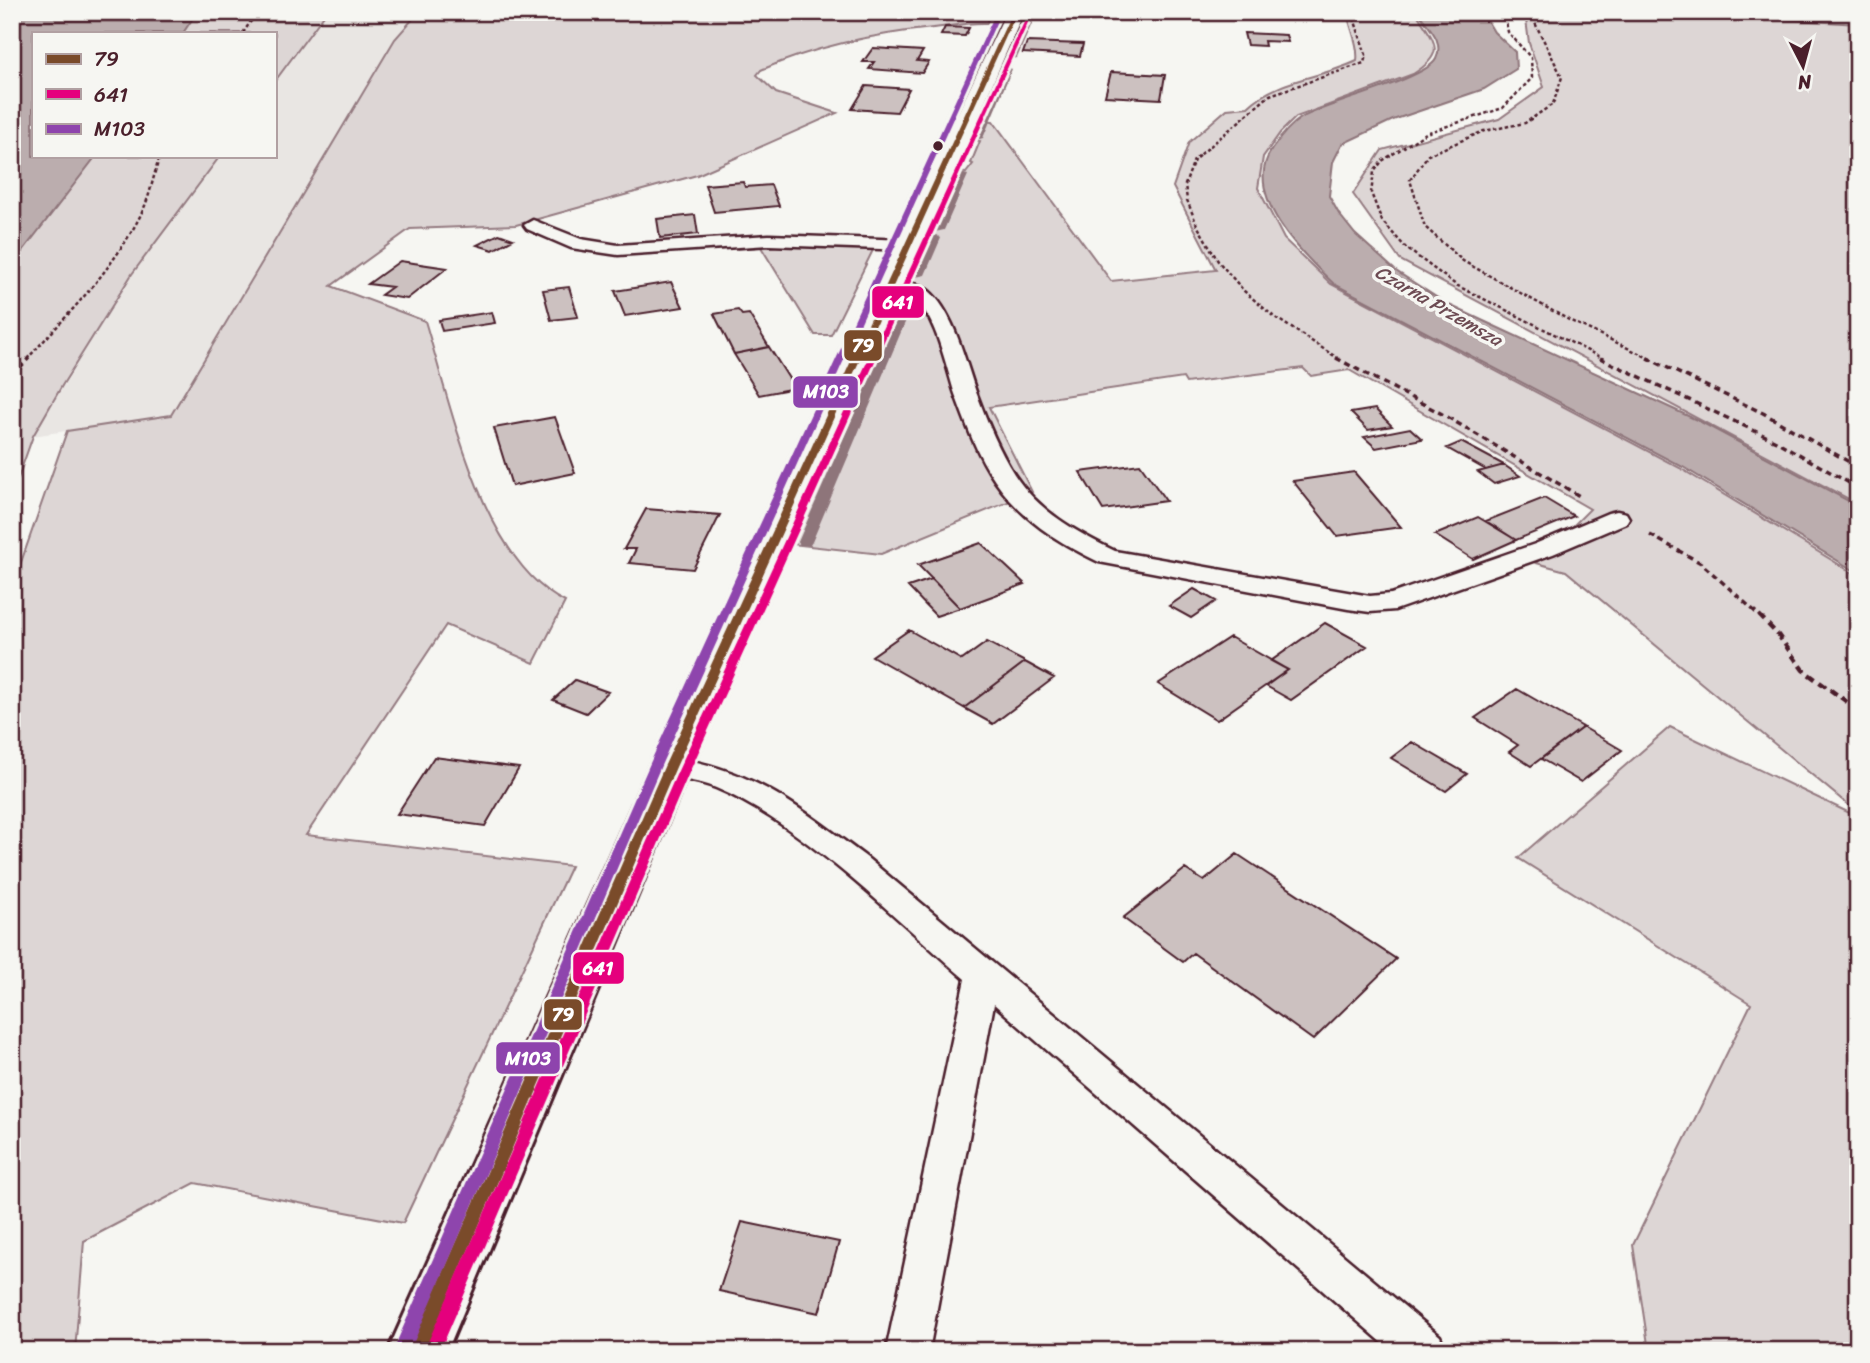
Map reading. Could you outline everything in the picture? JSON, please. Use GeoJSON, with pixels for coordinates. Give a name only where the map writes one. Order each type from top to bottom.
{"type":"FeatureCollection","features":[{"type":"Feature","properties":{"kind":"street"},"geometry":{"type":"LineString","coordinates":[[417,1351],[670,767],[1015,12]]}},
{"type":"Feature","properties":{"kind":"lane"},"geometry":{"type":"LineString","coordinates":[[533,225],[577,244],[618,250],[769,240],[908,245]]}},
{"type":"Feature","properties":{"kind":"lane"},"geometry":{"type":"LineString","coordinates":[[889,285],[917,291],[940,320],[982,440],[1006,481],[1050,527],[1081,546],[1108,557],[1370,604],[1395,602],[1544,549],[1616,518]]}},
{"type":"Feature","properties":{"kind":"lane"},"geometry":{"type":"LineString","coordinates":[[670,767],[723,779],[771,805],[855,865],[1425,1351]]}},
{"type":"Feature","properties":{"kind":"lane"},"geometry":{"type":"LineString","coordinates":[[907,1351],[983,973]]}},
{"type":"Feature","properties":{"kind":"path"},"geometry":{"type":"LineString","coordinates":[[244,32],[257,12]]}},
{"type":"Feature","properties":{"kind":"path"},"geometry":{"type":"LineString","coordinates":[[1352,12],[1366,55],[1364,63],[1270,95],[1194,160],[1186,174],[1184,187],[1190,209],[1212,254],[1244,292],[1300,338],[1442,414],[1616,518],[1701,563],[1744,599],[1778,635],[1803,670],[1858,710]]}},
{"type":"Feature","properties":{"kind":"path"},"geometry":{"type":"LineString","coordinates":[[1504,12],[1503,20],[1515,42],[1531,58],[1532,78],[1503,108],[1426,133],[1382,161],[1374,172],[1371,193],[1382,221],[1406,248],[1456,285],[1776,441],[1858,488]]}},
{"type":"Feature","properties":{"kind":"path"},"geometry":{"type":"LineString","coordinates":[[1538,12],[1535,23],[1562,77],[1553,104],[1525,123],[1484,131],[1428,155],[1410,180],[1425,227],[1463,261],[1569,320],[1763,413],[1858,467]]}},
{"type":"Feature","properties":{"kind":"path"},"geometry":{"type":"LineString","coordinates":[[12,376],[56,328],[124,243],[144,209],[159,158]]}},
{"type":"Feature","properties":{"kind":"shaded area"},"geometry":{"type":"Polygon","coordinates":[[[12,12],[326,12],[276,80],[276,32],[32,32],[32,158],[219,158],[132,274],[63,384],[33,436],[12,495],[12,12]]]}},
{"type":"Feature","properties":{"kind":"shaded area"},"geometry":{"type":"Polygon","coordinates":[[[326,12],[419,12],[395,39],[171,415],[33,436],[132,274],[219,158],[276,158],[276,80],[326,12]]]}},
{"type":"Feature","properties":{"kind":"shaded area"},"geometry":{"type":"Polygon","coordinates":[[[419,12],[992,12],[987,23],[960,24],[867,38],[803,54],[761,70],[757,75],[776,93],[837,113],[697,175],[516,225],[410,229],[331,286],[425,321],[459,436],[491,517],[512,553],[536,582],[565,602],[534,663],[446,625],[306,835],[571,866],[403,1223],[195,1183],[84,1241],[75,1351],[12,1351],[12,588],[67,431],[171,415],[395,39],[419,12]]]}},
{"type":"Feature","properties":{"kind":"shaded area"},"geometry":{"type":"Polygon","coordinates":[[[1347,12],[1416,12],[1432,38],[1434,52],[1431,59],[1413,74],[1296,117],[1280,133],[1263,157],[1258,188],[1284,239],[1331,284],[1680,468],[1858,576],[1858,813],[1566,571],[1536,563],[1590,509],[1349,370],[1311,376],[1303,368],[1186,383],[1183,378],[989,407],[1032,492],[881,554],[791,544],[956,172],[966,173],[973,164],[971,163],[980,141],[970,140],[978,120],[993,121],[1111,281],[1216,270],[1173,187],[1189,142],[1227,109],[1248,107],[1272,90],[1357,61],[1356,43],[1347,12]]]}},
{"type":"Feature","properties":{"kind":"shaded area"},"geometry":{"type":"Polygon","coordinates":[[[1525,12],[1775,12],[1780,19],[1858,24],[1858,504],[1400,260],[1353,194],[1382,150],[1499,119],[1544,87],[1529,43],[1525,12]]]}},
{"type":"Feature","properties":{"kind":"shaded area"},"geometry":{"type":"Polygon","coordinates":[[[743,245],[875,246],[831,335],[815,335],[761,247],[737,249],[743,245]]]}},
{"type":"Feature","properties":{"kind":"shaded area"},"geometry":{"type":"Polygon","coordinates":[[[1670,727],[1858,817],[1858,1351],[1649,1351],[1633,1245],[1751,1004],[1518,858],[1670,727]]]}},
{"type":"Feature","properties":{"kind":"water"},"geometry":{"type":"Polygon","coordinates":[[[12,12],[197,12],[184,32],[32,32],[32,158],[94,158],[12,265],[12,12]]]}},
{"type":"Feature","properties":{"kind":"water","name":"Czarna Przemsza"},"geometry":{"type":"Polygon","coordinates":[[[1418,12],[1482,12],[1494,32],[1515,52],[1516,69],[1484,89],[1393,120],[1342,144],[1333,162],[1329,196],[1339,214],[1355,234],[1396,271],[1447,304],[1701,422],[1858,506],[1858,573],[1683,467],[1334,284],[1293,241],[1270,204],[1264,185],[1264,167],[1272,149],[1301,118],[1396,83],[1428,67],[1436,59],[1437,39],[1418,12]]]}},
{"type":"Feature","properties":{"kind":"building"},"geometry":{"type":"Polygon","coordinates":[[[945,27],[969,28],[965,36],[941,35],[945,27]]]}},
{"type":"Feature","properties":{"kind":"building"},"geometry":{"type":"Polygon","coordinates":[[[1244,33],[1286,35],[1288,42],[1264,41],[1265,46],[1247,45],[1244,33]]]}},
{"type":"Feature","properties":{"kind":"building"},"geometry":{"type":"Polygon","coordinates":[[[1027,42],[1083,44],[1080,56],[1023,53],[1027,42]]]}},
{"type":"Feature","properties":{"kind":"building"},"geometry":{"type":"Polygon","coordinates":[[[873,48],[923,51],[917,61],[929,62],[922,73],[869,69],[874,62],[863,62],[873,48]]]}},
{"type":"Feature","properties":{"kind":"building"},"geometry":{"type":"Polygon","coordinates":[[[1111,72],[1165,75],[1161,99],[1105,96],[1111,72]]]}},
{"type":"Feature","properties":{"kind":"building"},"geometry":{"type":"Polygon","coordinates":[[[866,86],[909,89],[897,112],[852,109],[866,86]]]}},
{"type":"Feature","properties":{"kind":"building"},"geometry":{"type":"Polygon","coordinates":[[[743,182],[745,187],[771,185],[779,206],[714,212],[705,185],[743,182]]]}},
{"type":"Feature","properties":{"kind":"building"},"geometry":{"type":"Polygon","coordinates":[[[695,215],[698,234],[660,238],[657,219],[695,215]]]}},
{"type":"Feature","properties":{"kind":"building"},"geometry":{"type":"Polygon","coordinates":[[[499,234],[513,239],[493,250],[477,245],[499,234]]]}},
{"type":"Feature","properties":{"kind":"building"},"geometry":{"type":"Polygon","coordinates":[[[400,261],[447,268],[407,299],[381,295],[392,287],[368,284],[400,261]]]}},
{"type":"Feature","properties":{"kind":"building"},"geometry":{"type":"Polygon","coordinates":[[[671,282],[683,307],[625,316],[615,291],[671,282]]]}},
{"type":"Feature","properties":{"kind":"building"},"geometry":{"type":"Polygon","coordinates":[[[569,287],[578,317],[551,320],[543,290],[569,287]]]}},
{"type":"Feature","properties":{"kind":"building"},"geometry":{"type":"Polygon","coordinates":[[[738,310],[742,315],[749,314],[769,347],[734,354],[714,314],[738,310]]]}},
{"type":"Feature","properties":{"kind":"building"},"geometry":{"type":"Polygon","coordinates":[[[492,312],[495,323],[442,331],[439,320],[492,312]]]}},
{"type":"Feature","properties":{"kind":"building"},"geometry":{"type":"Polygon","coordinates":[[[769,347],[795,388],[759,395],[734,354],[769,347]]]}},
{"type":"Feature","properties":{"kind":"building"},"geometry":{"type":"Polygon","coordinates":[[[1375,409],[1392,426],[1368,430],[1351,413],[1375,409]]]}},
{"type":"Feature","properties":{"kind":"building"},"geometry":{"type":"Polygon","coordinates":[[[555,417],[575,473],[512,486],[494,428],[555,417]]]}},
{"type":"Feature","properties":{"kind":"building"},"geometry":{"type":"Polygon","coordinates":[[[1410,428],[1422,439],[1376,448],[1364,437],[1410,428]]]}},
{"type":"Feature","properties":{"kind":"building"},"geometry":{"type":"Polygon","coordinates":[[[1461,442],[1504,465],[1486,470],[1447,448],[1461,442]]]}},
{"type":"Feature","properties":{"kind":"building"},"geometry":{"type":"Polygon","coordinates":[[[1140,464],[1166,501],[1103,510],[1080,472],[1140,464]]]}},
{"type":"Feature","properties":{"kind":"building"},"geometry":{"type":"Polygon","coordinates":[[[1504,465],[1520,476],[1494,484],[1478,472],[1504,465]]]}},
{"type":"Feature","properties":{"kind":"building"},"geometry":{"type":"Polygon","coordinates":[[[1354,472],[1401,527],[1337,536],[1293,481],[1354,472]]]}},
{"type":"Feature","properties":{"kind":"building"},"geometry":{"type":"Polygon","coordinates":[[[1544,498],[1574,516],[1516,540],[1486,521],[1544,498]]]}},
{"type":"Feature","properties":{"kind":"building"},"geometry":{"type":"Polygon","coordinates":[[[646,509],[720,515],[693,569],[629,563],[636,549],[624,549],[646,509]]]}},
{"type":"Feature","properties":{"kind":"building"},"geometry":{"type":"Polygon","coordinates":[[[1478,517],[1516,540],[1473,559],[1435,535],[1478,517]]]}},
{"type":"Feature","properties":{"kind":"building"},"geometry":{"type":"Polygon","coordinates":[[[981,543],[1025,584],[960,608],[918,565],[981,543]]]}},
{"type":"Feature","properties":{"kind":"building"},"geometry":{"type":"Polygon","coordinates":[[[932,579],[960,608],[936,616],[908,587],[932,579]]]}},
{"type":"Feature","properties":{"kind":"building"},"geometry":{"type":"Polygon","coordinates":[[[1194,589],[1216,601],[1191,618],[1169,606],[1194,589]]]}},
{"type":"Feature","properties":{"kind":"building"},"geometry":{"type":"Polygon","coordinates":[[[1325,623],[1367,646],[1291,700],[1266,686],[1288,670],[1271,661],[1325,623]]]}},
{"type":"Feature","properties":{"kind":"building"},"geometry":{"type":"Polygon","coordinates":[[[909,630],[962,660],[987,642],[1025,662],[964,708],[872,656],[909,630]]]}},
{"type":"Feature","properties":{"kind":"building"},"geometry":{"type":"Polygon","coordinates":[[[1230,637],[1288,670],[1217,720],[1158,684],[1230,637]]]}},
{"type":"Feature","properties":{"kind":"building"},"geometry":{"type":"Polygon","coordinates":[[[1025,662],[1054,678],[993,724],[964,708],[1025,662]]]}},
{"type":"Feature","properties":{"kind":"building"},"geometry":{"type":"Polygon","coordinates":[[[575,680],[608,692],[586,713],[553,700],[575,680]]]}},
{"type":"Feature","properties":{"kind":"building"},"geometry":{"type":"Polygon","coordinates":[[[1517,689],[1583,727],[1531,766],[1509,752],[1518,745],[1475,718],[1517,689]]]}},
{"type":"Feature","properties":{"kind":"building"},"geometry":{"type":"Polygon","coordinates":[[[1583,727],[1622,750],[1581,782],[1541,759],[1583,727]]]}},
{"type":"Feature","properties":{"kind":"building"},"geometry":{"type":"Polygon","coordinates":[[[1412,742],[1467,774],[1446,791],[1391,758],[1412,742]]]}},
{"type":"Feature","properties":{"kind":"building"},"geometry":{"type":"Polygon","coordinates":[[[434,757],[519,768],[485,826],[397,814],[434,757]]]}},
{"type":"Feature","properties":{"kind":"building"},"geometry":{"type":"Polygon","coordinates":[[[1237,854],[1396,959],[1313,1040],[1193,953],[1183,962],[1123,918],[1185,869],[1204,881],[1237,854]]]}},
{"type":"Feature","properties":{"kind":"building"},"geometry":{"type":"Polygon","coordinates":[[[742,1222],[839,1242],[819,1313],[719,1291],[742,1222]]]}},
{"type":"Feature","properties":{"kind":"waterway"},"geometry":{"type":"LineString","coordinates":[[1013,58],[1033,12]]}},
{"type":"Feature","properties":{"kind":"waterway"},"geometry":{"type":"LineString","coordinates":[[979,138],[1008,69]]}},
{"type":"Feature","properties":{"kind":"waterway"},"geometry":{"type":"LineString","coordinates":[[939,230],[963,175]]}},
{"type":"Feature","properties":{"kind":"waterway"},"geometry":{"type":"LineString","coordinates":[[920,275],[936,238]]}},
{"type":"Feature","properties":{"kind":"waterway"},"geometry":{"type":"LineString","coordinates":[[805,542],[910,299]]}},
{"type":"Feature","properties":{"kind":"transit line","name":"M103"},"geometry":{"type":"LineString","coordinates":[[404,1345],[657,761],[999,12]]}},
{"type":"Feature","properties":{"kind":"transit line","name":"79"},"geometry":{"type":"LineString","coordinates":[[417,1351],[670,767],[1015,12]]}},
{"type":"Feature","properties":{"kind":"transit line","name":"641"},"geometry":{"type":"LineString","coordinates":[[432,1351],[683,773],[1028,18]]}}]}
